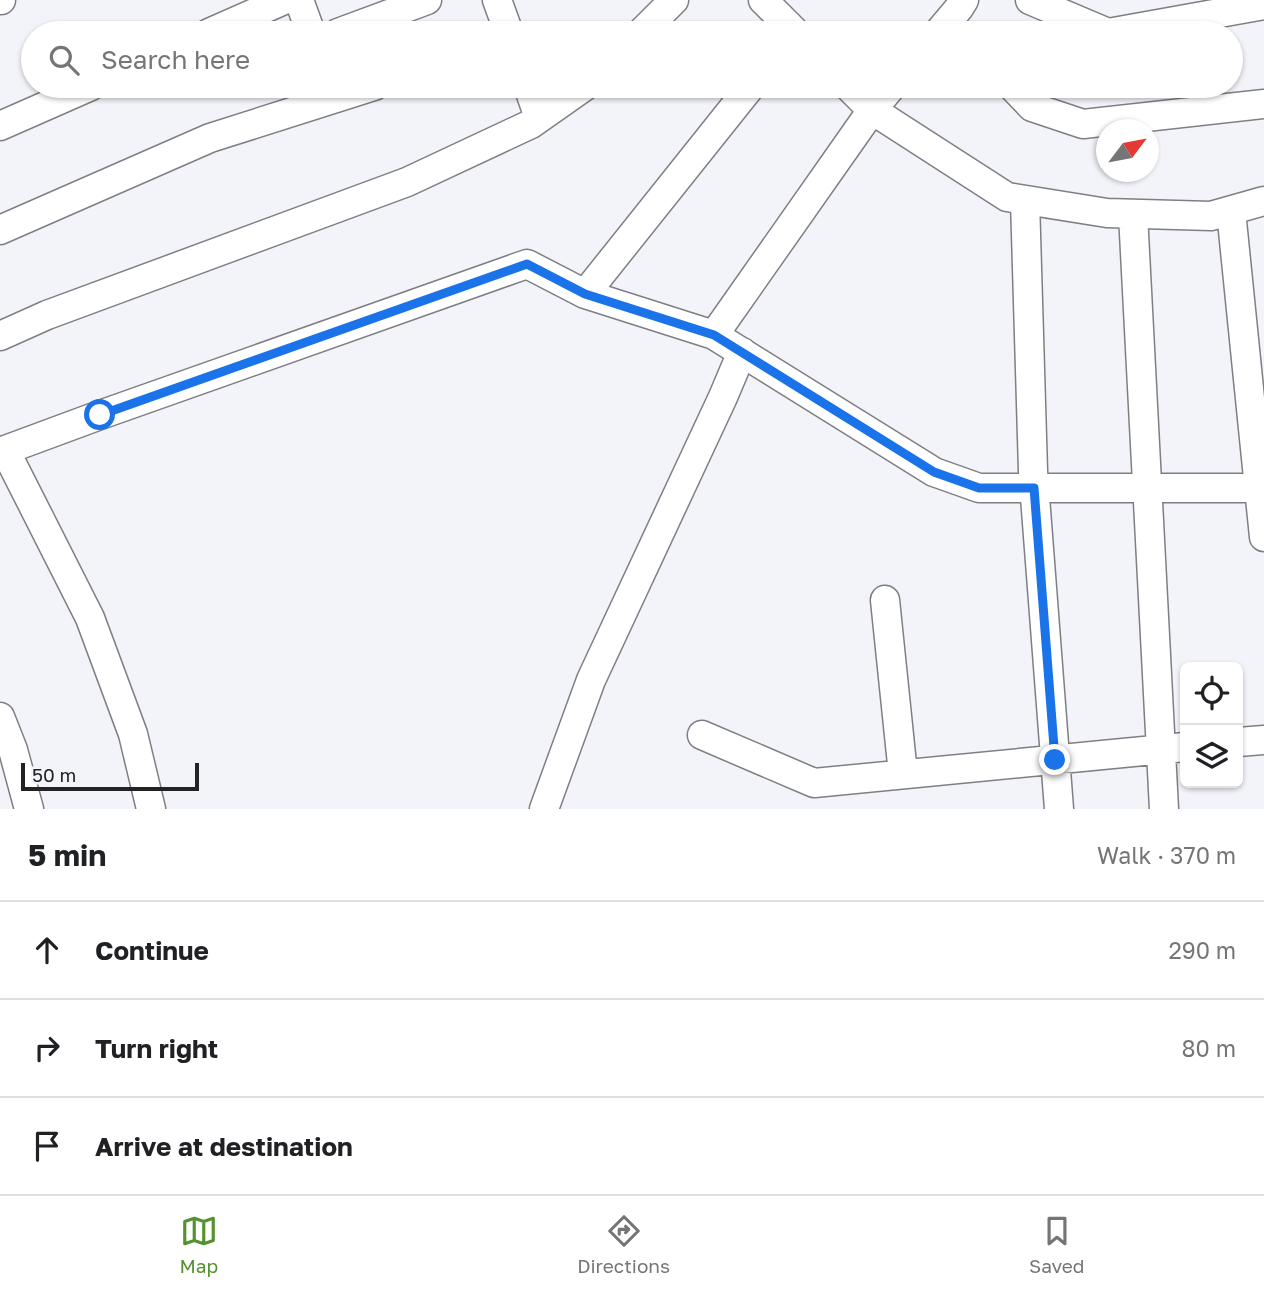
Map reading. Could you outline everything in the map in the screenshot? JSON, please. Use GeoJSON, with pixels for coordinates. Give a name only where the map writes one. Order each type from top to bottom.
{"type":"FeatureCollection","features":[{"type":"Feature","properties":{"kind":"street"},"geometry":{"type":"LineString","coordinates":[[236,21],[284,0]]}},
{"type":"Feature","properties":{"kind":"street"},"geometry":{"type":"LineString","coordinates":[[299,0],[307,21]]}},
{"type":"Feature","properties":{"kind":"street"},"geometry":{"type":"LineString","coordinates":[[370,21],[427,0]]}},
{"type":"Feature","properties":{"kind":"street"},"geometry":{"type":"LineString","coordinates":[[497,0],[505,21]]}},
{"type":"Feature","properties":{"kind":"street"},"geometry":{"type":"LineString","coordinates":[[653,21],[674,0]]}},
{"type":"Feature","properties":{"kind":"street"},"geometry":{"type":"LineString","coordinates":[[763,0],[783,21]]}},
{"type":"Feature","properties":{"kind":"street"},"geometry":{"type":"LineString","coordinates":[[1030,0],[1080,21]]}},
{"type":"Feature","properties":{"kind":"street"},"geometry":{"type":"LineString","coordinates":[[1175,21],[1264,5]]}},
{"type":"Feature","properties":{"kind":"street"},"geometry":{"type":"LineString","coordinates":[[0,126],[64,98]]}},
{"type":"Feature","properties":{"kind":"street"},"geometry":{"type":"LineString","coordinates":[[0,230],[211,138],[315,98]]}},
{"type":"Feature","properties":{"kind":"street"},"geometry":{"type":"LineString","coordinates":[[532,98],[539,118]]}},
{"type":"Feature","properties":{"kind":"street"},"geometry":{"type":"LineString","coordinates":[[0,336],[47,315],[407,182],[531,124],[568,98]]}},
{"type":"Feature","properties":{"kind":"street"},"geometry":{"type":"LineString","coordinates":[[585,294],[741,98]]}},
{"type":"Feature","properties":{"kind":"street"},"geometry":{"type":"LineString","coordinates":[[860,98],[872,110],[1007,197],[1107,213],[1210,216],[1264,201]]}},
{"type":"Feature","properties":{"kind":"street"},"geometry":{"type":"LineString","coordinates":[[714,335],[882,98]]}},
{"type":"Feature","properties":{"kind":"street"},"geometry":{"type":"LineString","coordinates":[[1023,98],[1032,107],[1083,124],[1264,104]]}},
{"type":"Feature","properties":{"kind":"street"},"geometry":{"type":"LineString","coordinates":[[1025,200],[1034,488],[1059,809]]}},
{"type":"Feature","properties":{"kind":"street"},"geometry":{"type":"LineString","coordinates":[[1231,211],[1262,489],[1264,537]]}},
{"type":"Feature","properties":{"kind":"street"},"geometry":{"type":"LineString","coordinates":[[1133,214],[1148,488],[1173,749],[1164,809]]}},
{"type":"Feature","properties":{"kind":"street"},"geometry":{"type":"LineString","coordinates":[[151,809],[133,733],[90,618],[2,451],[527,264],[585,294],[714,335],[934,472],[979,488],[1262,489]]}},
{"type":"Feature","properties":{"kind":"street"},"geometry":{"type":"LineString","coordinates":[[544,809],[591,680],[742,352]]}},
{"type":"Feature","properties":{"kind":"street"},"geometry":{"type":"LineString","coordinates":[[886,600],[903,774]]}},
{"type":"Feature","properties":{"kind":"street"},"geometry":{"type":"LineString","coordinates":[[0,717],[13,750],[29,809]]}},
{"type":"Feature","properties":{"kind":"street"},"geometry":{"type":"LineString","coordinates":[[702,735],[814,783],[1173,749]]}},
{"type":"Feature","properties":{"kind":"street"},"geometry":{"type":"LineString","coordinates":[[1243,742],[1264,740]]}},
{"type":"Feature","properties":{"kind":"route"},"geometry":{"type":"LineString","coordinates":[[100,415],[527,264],[585,294],[714,335],[934,472],[979,488],[1034,488],[1055,760]]}}]}
